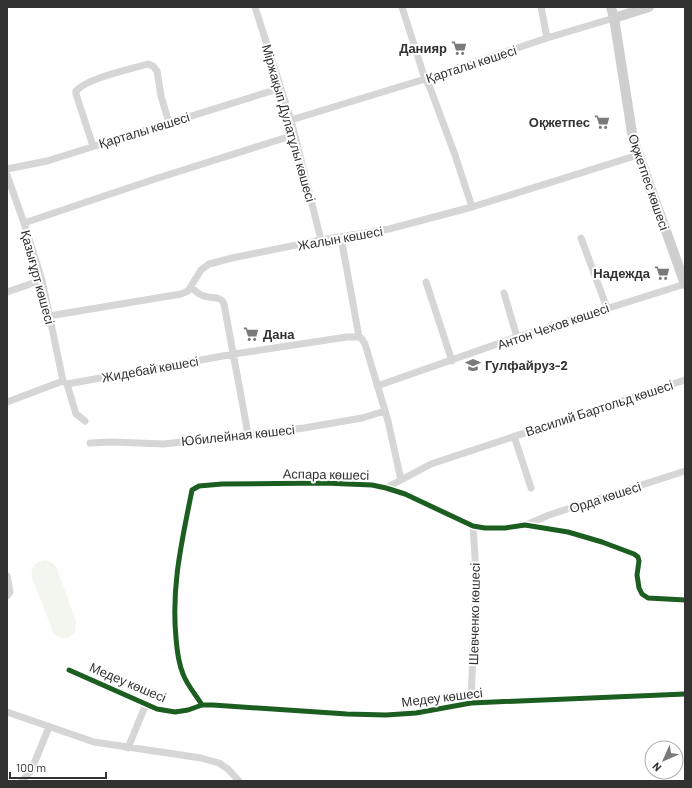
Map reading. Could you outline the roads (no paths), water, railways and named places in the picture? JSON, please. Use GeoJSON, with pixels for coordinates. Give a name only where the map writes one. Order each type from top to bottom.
{"type":"FeatureCollection","features":[{"type":"Feature","properties":{"kind":"street","name":"Міржақып Дулатұлы көшесі"},"geometry":{"type":"LineString","coordinates":[[255,7],[291,120],[321,240]]}},
{"type":"Feature","properties":{"kind":"street"},"geometry":{"type":"LineString","coordinates":[[402,7],[425,79],[429,85],[455,155],[472,207]]}},
{"type":"Feature","properties":{"kind":"street"},"geometry":{"type":"LineString","coordinates":[[541,7],[547,38]]}},
{"type":"Feature","properties":{"kind":"street","name":"Оқжетпес көшесі"},"geometry":{"type":"LineString","coordinates":[[611,7],[614,18],[630,125],[638,155],[685,284]]}},
{"type":"Feature","properties":{"kind":"street","name":"Қарталы көшесі"},"geometry":{"type":"LineString","coordinates":[[291,120],[425,79],[547,38],[649,7]]}},
{"type":"Feature","properties":{"kind":"street"},"geometry":{"type":"LineString","coordinates":[[93,146],[76,91],[85,84],[148,64],[153,66],[157,71],[161,96],[169,123]]}},
{"type":"Feature","properties":{"kind":"street","name":"Қарталы көшесі"},"geometry":{"type":"LineString","coordinates":[[7,169],[46,161],[281,88]]}},
{"type":"Feature","properties":{"kind":"street"},"geometry":{"type":"LineString","coordinates":[[24,223],[158,178],[294,135]]}},
{"type":"Feature","properties":{"kind":"street","name":"Жалын көшесі"},"geometry":{"type":"LineString","coordinates":[[190,287],[201,270],[209,264],[321,240],[389,229],[472,207],[638,155]]}},
{"type":"Feature","properties":{"kind":"street","name":"Қазығұрт көшесі"},"geometry":{"type":"LineString","coordinates":[[7,175],[42,280],[65,382],[76,414],[85,421]]}},
{"type":"Feature","properties":{"kind":"street"},"geometry":{"type":"LineString","coordinates":[[340,237],[359,337],[365,344],[388,421],[401,480],[386,488]]}},
{"type":"Feature","properties":{"kind":"street"},"geometry":{"type":"LineString","coordinates":[[581,238],[607,308]]}},
{"type":"Feature","properties":{"kind":"street"},"geometry":{"type":"LineString","coordinates":[[7,292],[42,280]]}},
{"type":"Feature","properties":{"kind":"street"},"geometry":{"type":"LineString","coordinates":[[426,282],[452,361]]}},
{"type":"Feature","properties":{"kind":"street","name":"Антон Чехов көшесі"},"geometry":{"type":"LineString","coordinates":[[377,386],[517,337],[685,284]]}},
{"type":"Feature","properties":{"kind":"street"},"geometry":{"type":"LineString","coordinates":[[50,316],[181,294],[188,291],[190,287],[205,297],[222,300],[234,354],[248,434]]}},
{"type":"Feature","properties":{"kind":"street"},"geometry":{"type":"LineString","coordinates":[[504,293],[517,337]]}},
{"type":"Feature","properties":{"kind":"street","name":"Жидебай көшесі"},"geometry":{"type":"LineString","coordinates":[[7,402],[65,382],[234,354],[347,337],[359,337]]}},
{"type":"Feature","properties":{"kind":"street","name":"Василий Бартольд көшесі"},"geometry":{"type":"LineString","coordinates":[[401,480],[431,464],[685,380]]}},
{"type":"Feature","properties":{"kind":"street","name":"Юбилейная көшесі"},"geometry":{"type":"LineString","coordinates":[[90,444],[112,442],[164,444],[304,428],[362,418],[385,412]]}},
{"type":"Feature","properties":{"kind":"street","name":"Василий Бартольд көшесі"},"geometry":{"type":"LineString","coordinates":[[514,436],[531,488]]}},
{"type":"Feature","properties":{"kind":"street","name":"Орда көшесі"},"geometry":{"type":"LineString","coordinates":[[526,525],[549,515],[685,471]]}},
{"type":"Feature","properties":{"kind":"street","name":"Аспара көшесі"},"geometry":{"type":"LineString","coordinates":[[202,705],[183,675],[178,660],[174,621],[179,556],[192,490],[199,486],[230,484],[324,483],[372,485],[386,488],[405,494],[473,526],[498,528],[526,525],[568,532],[602,542],[634,554],[638,557],[639,561],[637,575],[639,588],[642,594],[648,598],[685,600]]}},
{"type":"Feature","properties":{"kind":"street","name":"Шевченко көшесі"},"geometry":{"type":"LineString","coordinates":[[471,703],[476,573],[473,526]]}},
{"type":"Feature","properties":{"kind":"street"},"geometry":{"type":"LineString","coordinates":[[7,576],[10,592],[7,596]]}},
{"type":"Feature","properties":{"kind":"street","name":"Медеу көшесі"},"geometry":{"type":"LineString","coordinates":[[69,670],[157,709],[175,712],[188,710],[202,705],[386,715],[416,713],[471,703],[685,694]]}},
{"type":"Feature","properties":{"kind":"street","name":"Медеу көшесі"},"geometry":{"type":"LineString","coordinates":[[128,748],[146,704]]}},
{"type":"Feature","properties":{"kind":"street"},"geometry":{"type":"LineString","coordinates":[[7,712],[94,742],[201,758],[219,763],[228,769],[239,781]]}},
{"type":"Feature","properties":{"kind":"street"},"geometry":{"type":"LineString","coordinates":[[22,781],[32,771],[49,726]]}},
{"type":"Feature","properties":{"kind":"place","name":"Данияр"},"geometry":{"type":"Point","coordinates":[459,48]}},
{"type":"Feature","properties":{"kind":"place","name":"Оқжетпес"},"geometry":{"type":"Point","coordinates":[602,122]}},
{"type":"Feature","properties":{"kind":"place","name":"Надежда"},"geometry":{"type":"Point","coordinates":[662,273]}},
{"type":"Feature","properties":{"kind":"place","name":"Дана"},"geometry":{"type":"Point","coordinates":[251,334]}},
{"type":"Feature","properties":{"kind":"place","name":"Гулфайруз-2"},"geometry":{"type":"Point","coordinates":[473,365]}}]}
